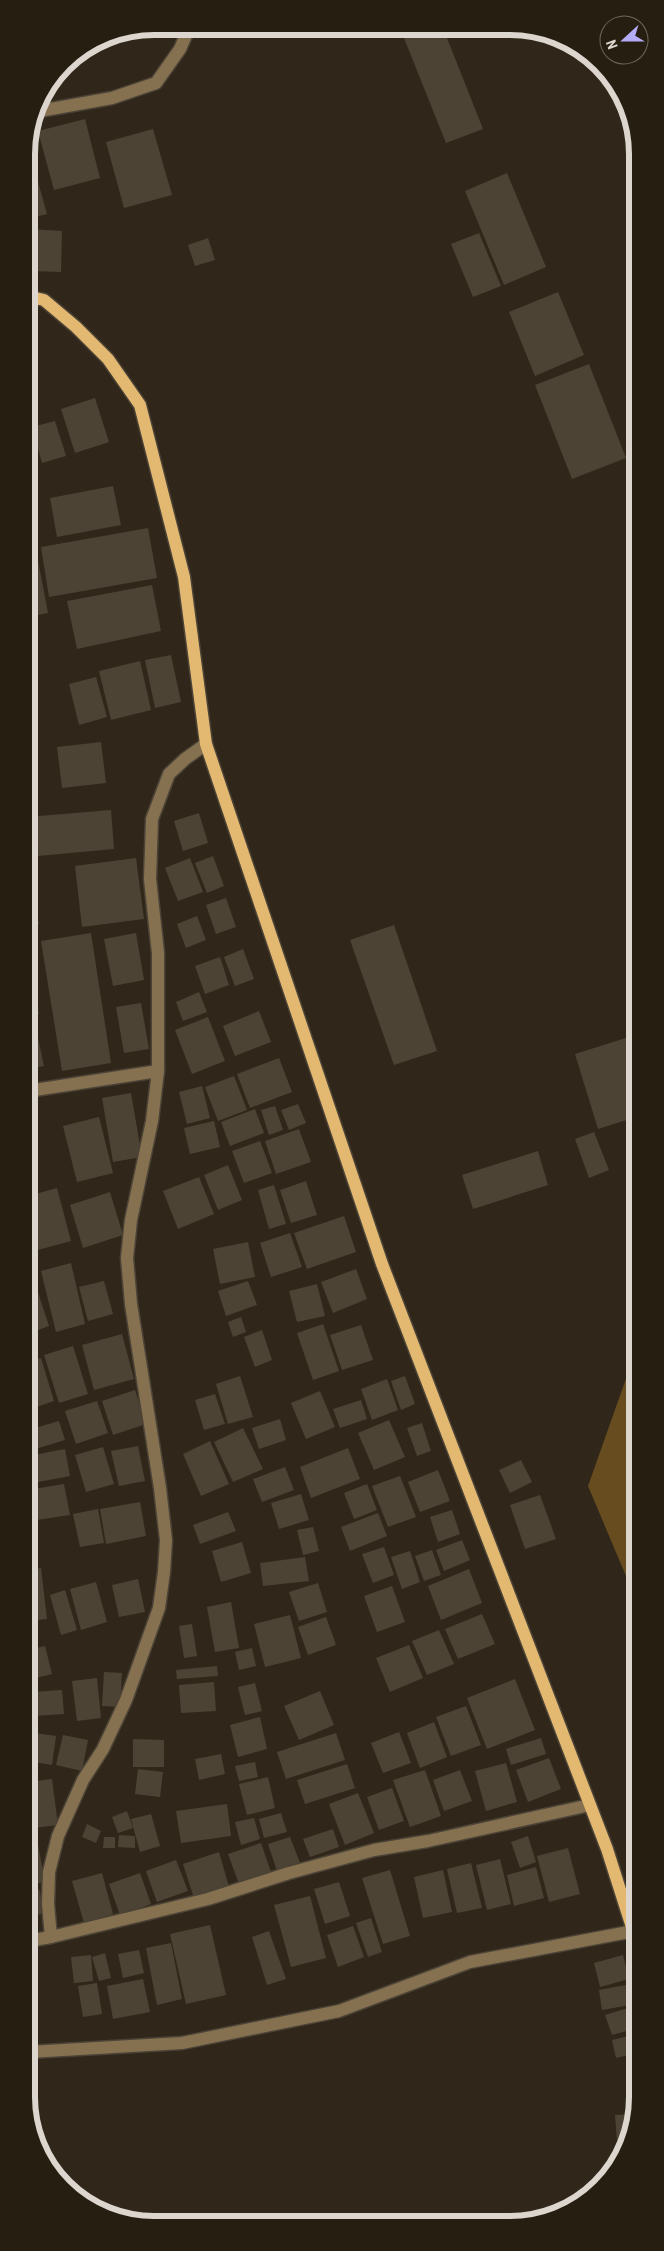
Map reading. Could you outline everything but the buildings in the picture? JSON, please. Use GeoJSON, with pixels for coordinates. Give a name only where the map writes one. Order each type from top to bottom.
{"type":"FeatureCollection","features":[{"type":"Feature","properties":{"kind":"main road"},"geometry":{"type":"LineString","coordinates":[[35,298],[44,300],[76,327],[108,359],[140,404],[184,578],[206,744],[382,1264],[590,1805],[629,1917]]}},
{"type":"Feature","properties":{"kind":"street"},"geometry":{"type":"LineString","coordinates":[[43,110],[112,98],[156,83],[180,49],[186,35]]}},
{"type":"Feature","properties":{"kind":"street"},"geometry":{"type":"LineString","coordinates":[[51,1937],[48,1904],[49,1872],[58,1836],[83,1780],[103,1749],[126,1700],[159,1608],[164,1572],[166,1540],[160,1488],[132,1304],[127,1258],[131,1220],[152,1121],[158,1071],[158,953],[150,879],[152,819],[170,774],[185,759],[206,744]]}},
{"type":"Feature","properties":{"kind":"street"},"geometry":{"type":"LineString","coordinates":[[35,1090],[158,1071]]}},
{"type":"Feature","properties":{"kind":"street"},"geometry":{"type":"LineString","coordinates":[[35,1940],[208,1899],[289,1873],[374,1850],[428,1841],[590,1805]]}},
{"type":"Feature","properties":{"kind":"street"},"geometry":{"type":"LineString","coordinates":[[35,2052],[182,2043],[339,2011],[470,1962],[629,1938]]}},
{"type":"Feature","properties":{"kind":"shaded area"},"geometry":{"type":"Polygon","coordinates":[[[629,1370],[629,1583],[588,1486],[629,1370]]]}}]}
